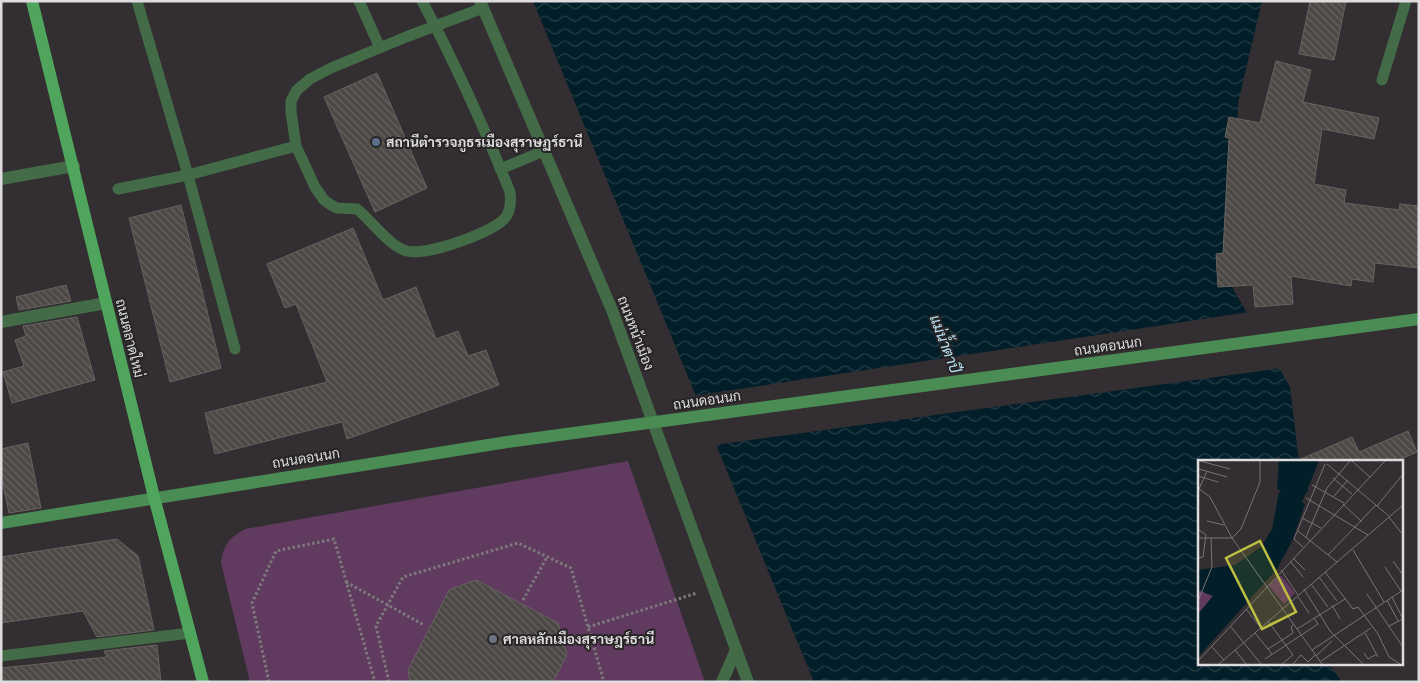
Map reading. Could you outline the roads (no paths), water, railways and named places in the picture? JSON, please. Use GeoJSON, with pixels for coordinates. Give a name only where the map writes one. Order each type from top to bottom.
{"type":"FeatureCollection","features":[{"type":"Feature","properties":{"kind":"main road","name":"ถนนตลาดใหม่"},"geometry":{"type":"LineString","coordinates":[[32,1],[154,497],[203,682]]}},
{"type":"Feature","properties":{"kind":"main road","name":"ถนนดอนนก"},"geometry":{"type":"LineString","coordinates":[[1,523],[507,442],[1419,319]]}},
{"type":"Feature","properties":{"kind":"street","name":"ถนนหน้าเมือง"},"geometry":{"type":"LineString","coordinates":[[482,5],[612,310],[748,682]]}},
{"type":"Feature","properties":{"kind":"street"},"geometry":{"type":"LineString","coordinates":[[1,179],[74,166]]}},
{"type":"Feature","properties":{"kind":"street"},"geometry":{"type":"LineString","coordinates":[[1,322],[106,303]]}},
{"type":"Feature","properties":{"kind":"street"},"geometry":{"type":"LineString","coordinates":[[722,682],[736,650]]}},
{"type":"Feature","properties":{"kind":"lane"},"geometry":{"type":"LineString","coordinates":[[137,1],[188,175],[235,349]]}},
{"type":"Feature","properties":{"kind":"lane"},"geometry":{"type":"LineString","coordinates":[[359,1],[380,48]]}},
{"type":"Feature","properties":{"kind":"lane"},"geometry":{"type":"LineString","coordinates":[[422,1],[435,25],[488,136],[510,192],[511,202],[506,216],[499,224],[463,240],[428,251],[406,251],[396,246],[357,209],[337,208],[324,200],[315,188],[296,146],[291,101],[298,90],[310,79],[380,48],[435,25],[482,5]]}},
{"type":"Feature","properties":{"kind":"lane"},"geometry":{"type":"LineString","coordinates":[[1382,80],[1406,1]]}},
{"type":"Feature","properties":{"kind":"lane"},"geometry":{"type":"LineString","coordinates":[[118,190],[188,175],[296,146]]}},
{"type":"Feature","properties":{"kind":"lane"},"geometry":{"type":"LineString","coordinates":[[500,168],[544,150]]}},
{"type":"Feature","properties":{"kind":"lane"},"geometry":{"type":"LineString","coordinates":[[1,656],[190,633]]}},
{"type":"Feature","properties":{"kind":"water","name":"แม่น้ำตาปี"},"geometry":{"type":"Polygon","coordinates":[[[533,1],[1262,1],[1238,103],[1232,287],[1290,387],[1299,460],[1198,460],[1198,666],[1330,666],[1342,682],[814,682],[533,1]]]}},
{"type":"Feature","properties":{"kind":"place","name":"สถานีตำรวจภูธรเมืองสุราษฏร์ธานี"},"geometry":{"type":"Point","coordinates":[376,142]}},
{"type":"Feature","properties":{"kind":"place","name":"ศาลหลักเมืองสุราษฎร์ธานี"},"geometry":{"type":"Point","coordinates":[493,639]}}]}
